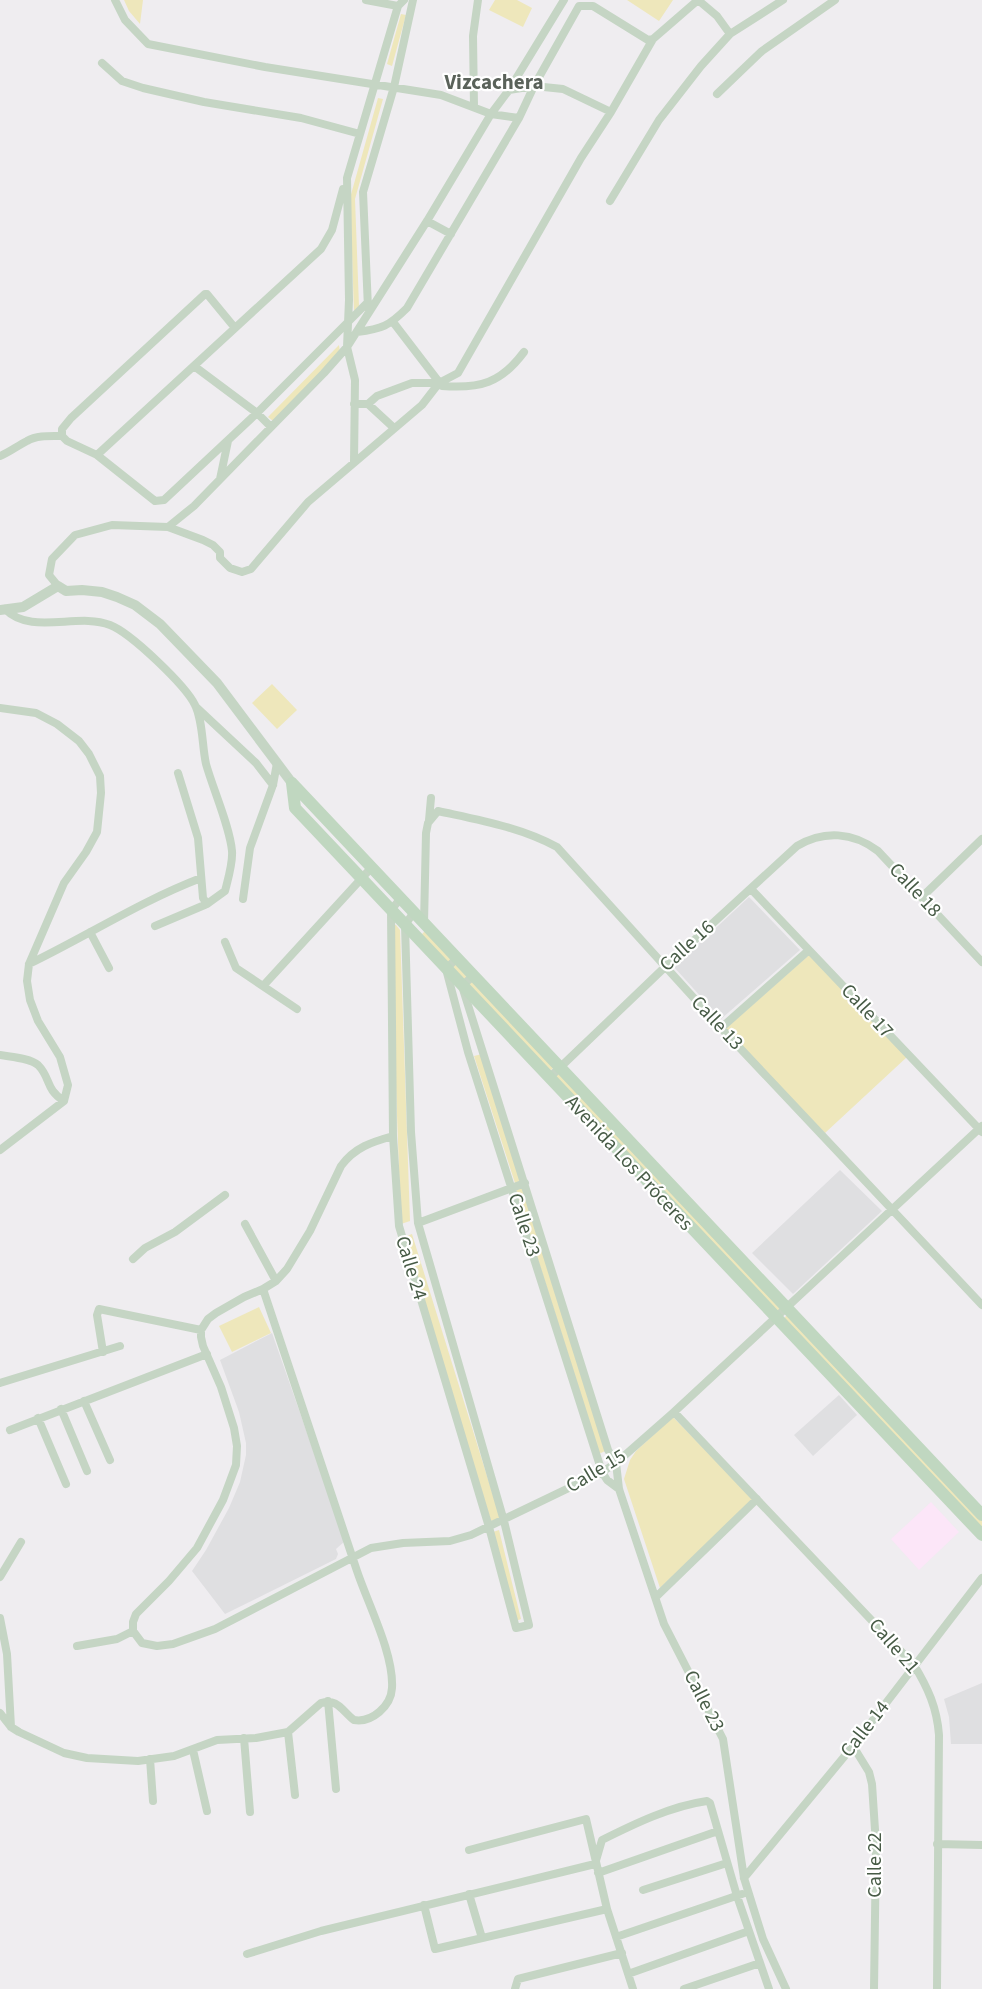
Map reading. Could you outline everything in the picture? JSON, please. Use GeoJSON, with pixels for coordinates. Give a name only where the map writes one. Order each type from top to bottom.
{"type":"FeatureCollection","features":[{"type":"Feature","properties":{"kind":"main road","name":"Avenida Los Próceres"},"geometry":{"type":"LineString","coordinates":[[292,783],[982,1515]]}},
{"type":"Feature","properties":{"kind":"main road","name":"Avenida Los Próceres"},"geometry":{"type":"LineString","coordinates":[[292,783],[295,808],[982,1535]]}},
{"type":"Feature","properties":{"kind":"street"},"geometry":{"type":"LineString","coordinates":[[115,0],[125,20],[148,44],[441,95],[491,114],[519,118]]}},
{"type":"Feature","properties":{"kind":"street"},"geometry":{"type":"LineString","coordinates":[[97,455],[321,249],[332,230],[401,3],[366,0]]}},
{"type":"Feature","properties":{"kind":"street"},"geometry":{"type":"LineString","coordinates":[[368,315],[363,192],[394,87],[413,0]]}},
{"type":"Feature","properties":{"kind":"street"},"geometry":{"type":"LineString","coordinates":[[474,107],[473,36],[478,0]]}},
{"type":"Feature","properties":{"kind":"street"},"geometry":{"type":"LineString","coordinates":[[168,527],[194,506],[220,480],[347,346],[564,0]]}},
{"type":"Feature","properties":{"kind":"street"},"geometry":{"type":"LineString","coordinates":[[354,404],[368,404],[377,396],[412,383],[439,382],[458,373],[581,158],[611,112],[653,39],[698,0],[717,15],[730,34]]}},
{"type":"Feature","properties":{"kind":"street"},"geometry":{"type":"LineString","coordinates":[[610,201],[659,120],[701,66],[730,34],[783,0]]}},
{"type":"Feature","properties":{"kind":"street"},"geometry":{"type":"LineString","coordinates":[[717,94],[762,51],[836,0]]}},
{"type":"Feature","properties":{"kind":"street"},"geometry":{"type":"LineString","coordinates":[[357,332],[381,329],[393,322],[407,308],[519,118],[534,86],[579,6],[593,6],[644,39],[653,39]]}},
{"type":"Feature","properties":{"kind":"street"},"geometry":{"type":"LineString","coordinates":[[102,63],[122,81],[142,88],[204,102],[301,118],[360,134]]}},
{"type":"Feature","properties":{"kind":"street"},"geometry":{"type":"LineString","coordinates":[[509,90],[534,86],[563,89],[611,112]]}},
{"type":"Feature","properties":{"kind":"street"},"geometry":{"type":"LineString","coordinates":[[346,178],[349,300],[347,346],[355,380],[354,462]]}},
{"type":"Feature","properties":{"kind":"street"},"geometry":{"type":"LineString","coordinates":[[427,221],[451,234]]}},
{"type":"Feature","properties":{"kind":"street"},"geometry":{"type":"LineString","coordinates":[[62,436],[62,429],[71,418],[205,294],[213,300],[235,328]]}},
{"type":"Feature","properties":{"kind":"street"},"geometry":{"type":"LineString","coordinates":[[0,456],[40,436],[62,436],[67,441],[97,455],[155,501],[164,500],[257,413],[367,303]]}},
{"type":"Feature","properties":{"kind":"street"},"geometry":{"type":"LineString","coordinates":[[393,322],[442,386],[484,385],[504,374],[524,352]]}},
{"type":"Feature","properties":{"kind":"street"},"geometry":{"type":"LineString","coordinates":[[194,366],[257,413],[271,427]]}},
{"type":"Feature","properties":{"kind":"street"},"geometry":{"type":"LineString","coordinates":[[2,609],[23,607],[58,586],[50,575],[52,559],[75,535],[111,525],[168,527],[213,545],[220,552],[220,558],[230,568],[242,572],[251,568],[308,502],[422,405],[439,382]]}},
{"type":"Feature","properties":{"kind":"street"},"geometry":{"type":"LineString","coordinates":[[368,404],[394,428]]}},
{"type":"Feature","properties":{"kind":"street"},"geometry":{"type":"LineString","coordinates":[[220,480],[228,441]]}},
{"type":"Feature","properties":{"kind":"street","name":"Avenida Los Próceres"},"geometry":{"type":"LineString","coordinates":[[58,586],[66,591],[102,592],[117,597],[135,605],[160,624],[217,683],[292,783]]}},
{"type":"Feature","properties":{"kind":"street"},"geometry":{"type":"LineString","coordinates":[[2,609],[12,616],[38,622],[89,621],[111,625],[141,646],[186,691],[196,706],[256,763],[273,785]]}},
{"type":"Feature","properties":{"kind":"street"},"geometry":{"type":"LineString","coordinates":[[155,926],[213,901],[225,891],[232,851],[206,762],[196,706]]}},
{"type":"Feature","properties":{"kind":"street"},"geometry":{"type":"LineString","coordinates":[[0,708],[36,713],[57,724],[79,741],[89,754],[100,776],[101,794],[97,832],[64,884],[29,964],[27,981],[30,1000],[38,1021],[60,1057],[68,1085],[64,1101],[0,1150]]}},
{"type":"Feature","properties":{"kind":"street"},"geometry":{"type":"LineString","coordinates":[[243,899],[250,848],[273,785],[277,763]]}},
{"type":"Feature","properties":{"kind":"street"},"geometry":{"type":"LineString","coordinates":[[178,773],[198,838],[203,898],[207,904]]}},
{"type":"Feature","properties":{"kind":"street"},"geometry":{"type":"LineString","coordinates":[[424,923],[426,833],[431,798]]}},
{"type":"Feature","properties":{"kind":"street","name":"Calle 13"},"geometry":{"type":"LineString","coordinates":[[428,823],[438,811],[514,828],[557,847],[721,1028],[982,1305]]}},
{"type":"Feature","properties":{"kind":"street","name":"Calle 16"},"geometry":{"type":"LineString","coordinates":[[549,1077],[665,967],[803,843],[823,835],[837,835]]}},
{"type":"Feature","properties":{"kind":"street","name":"Calle 18"},"geometry":{"type":"LineString","coordinates":[[837,835],[850,836],[869,844],[878,851],[982,962]]}},
{"type":"Feature","properties":{"kind":"street"},"geometry":{"type":"LineString","coordinates":[[922,897],[982,839]]}},
{"type":"Feature","properties":{"kind":"street"},"geometry":{"type":"LineString","coordinates":[[263,986],[372,867]]}},
{"type":"Feature","properties":{"kind":"street"},"geometry":{"type":"LineString","coordinates":[[29,964],[71,944],[111,919],[201,878]]}},
{"type":"Feature","properties":{"kind":"street","name":"Calle 17"},"geometry":{"type":"LineString","coordinates":[[752,889],[981,1129]]}},
{"type":"Feature","properties":{"kind":"street"},"geometry":{"type":"LineString","coordinates":[[391,910],[401,898]]}},
{"type":"Feature","properties":{"kind":"street","name":"Calle 24"},"geometry":{"type":"LineString","coordinates":[[391,910],[393,1136],[399,1226],[489,1527],[516,1628],[529,1625],[504,1521],[418,1223],[411,1132],[405,925]]}},
{"type":"Feature","properties":{"kind":"street"},"geometry":{"type":"LineString","coordinates":[[405,925],[414,912]]}},
{"type":"Feature","properties":{"kind":"street"},"geometry":{"type":"LineString","coordinates":[[90,932],[109,968]]}},
{"type":"Feature","properties":{"kind":"street"},"geometry":{"type":"LineString","coordinates":[[225,942],[236,968],[297,1009]]}},
{"type":"Feature","properties":{"kind":"street"},"geometry":{"type":"LineString","coordinates":[[721,1028],[809,950]]}},
{"type":"Feature","properties":{"kind":"street"},"geometry":{"type":"LineString","coordinates":[[446,969],[457,958]]}},
{"type":"Feature","properties":{"kind":"street","name":"Calle 23"},"geometry":{"type":"LineString","coordinates":[[446,969],[465,1042],[602,1472],[607,1480],[619,1489]]}},
{"type":"Feature","properties":{"kind":"street"},"geometry":{"type":"LineString","coordinates":[[462,986],[474,975]]}},
{"type":"Feature","properties":{"kind":"street","name":"Calle 23"},"geometry":{"type":"LineString","coordinates":[[462,986],[608,1450],[616,1463],[619,1489],[664,1624],[723,1739],[744,1878],[763,1939],[786,1989]]}},
{"type":"Feature","properties":{"kind":"street"},"geometry":{"type":"LineString","coordinates":[[0,1055],[37,1063],[53,1094],[64,1101]]}},
{"type":"Feature","properties":{"kind":"street","name":"Calle 15"},"geometry":{"type":"LineString","coordinates":[[133,1627],[137,1638],[148,1646],[180,1642],[215,1629],[371,1548],[383,1545],[450,1541],[504,1521],[602,1472],[616,1463],[674,1412],[981,1129]]}},
{"type":"Feature","properties":{"kind":"street"},"geometry":{"type":"LineString","coordinates":[[77,1646],[117,1639],[133,1627],[141,1608],[170,1581],[196,1548],[231,1481],[236,1465],[237,1446],[234,1428],[221,1387],[202,1346],[201,1330],[208,1319],[216,1313],[263,1289],[276,1281],[288,1269],[348,1156],[358,1148],[393,1136]]}},
{"type":"Feature","properties":{"kind":"street"},"geometry":{"type":"LineString","coordinates":[[418,1223],[525,1183]]}},
{"type":"Feature","properties":{"kind":"street"},"geometry":{"type":"LineString","coordinates":[[133,1259],[145,1248],[175,1232],[225,1195]]}},
{"type":"Feature","properties":{"kind":"street"},"geometry":{"type":"LineString","coordinates":[[246,1224],[276,1281]]}},
{"type":"Feature","properties":{"kind":"street"},"geometry":{"type":"LineString","coordinates":[[0,1713],[11,1727],[64,1753],[87,1758],[150,1760],[174,1756],[217,1740],[256,1738],[288,1732],[321,1703],[328,1701],[340,1705],[354,1720],[373,1717],[385,1706],[392,1692],[388,1657],[352,1557],[263,1289]]}},
{"type":"Feature","properties":{"kind":"street"},"geometry":{"type":"LineString","coordinates":[[103,1352],[97,1315],[99,1309],[201,1330]]}},
{"type":"Feature","properties":{"kind":"street"},"geometry":{"type":"LineString","coordinates":[[0,1383],[120,1346]]}},
{"type":"Feature","properties":{"kind":"street"},"geometry":{"type":"LineString","coordinates":[[10,1430],[207,1354]]}},
{"type":"Feature","properties":{"kind":"street"},"geometry":{"type":"LineString","coordinates":[[84,1401],[110,1460]]}},
{"type":"Feature","properties":{"kind":"street"},"geometry":{"type":"LineString","coordinates":[[61,1409],[87,1471]]}},
{"type":"Feature","properties":{"kind":"street","name":"Calle 21"},"geometry":{"type":"LineString","coordinates":[[674,1412],[914,1665],[925,1684],[937,1716],[937,1989]]}},
{"type":"Feature","properties":{"kind":"street"},"geometry":{"type":"LineString","coordinates":[[38,1418],[66,1484]]}},
{"type":"Feature","properties":{"kind":"street"},"geometry":{"type":"LineString","coordinates":[[656,1597],[757,1499]]}},
{"type":"Feature","properties":{"kind":"street"},"geometry":{"type":"LineString","coordinates":[[0,1577],[21,1542]]}},
{"type":"Feature","properties":{"kind":"street","name":"Calle 14"},"geometry":{"type":"LineString","coordinates":[[744,1878],[853,1746],[982,1578]]}},
{"type":"Feature","properties":{"kind":"street"},"geometry":{"type":"LineString","coordinates":[[0,1618],[7,1654],[11,1727]]}},
{"type":"Feature","properties":{"kind":"street"},"geometry":{"type":"LineString","coordinates":[[328,1701],[336,1789]]}},
{"type":"Feature","properties":{"kind":"street"},"geometry":{"type":"LineString","coordinates":[[288,1732],[295,1795]]}},
{"type":"Feature","properties":{"kind":"street"},"geometry":{"type":"LineString","coordinates":[[244,1738],[250,1812]]}},
{"type":"Feature","properties":{"kind":"street","name":"Calle 22"},"geometry":{"type":"LineString","coordinates":[[853,1746],[869,1772],[872,1784],[876,1845],[874,1989]]}},
{"type":"Feature","properties":{"kind":"street"},"geometry":{"type":"LineString","coordinates":[[193,1750],[207,1811]]}},
{"type":"Feature","properties":{"kind":"street"},"geometry":{"type":"LineString","coordinates":[[150,1760],[153,1801]]}},
{"type":"Feature","properties":{"kind":"street"},"geometry":{"type":"LineString","coordinates":[[596,1869],[602,1840],[666,1812],[703,1801],[710,1803],[737,1896],[769,1989]]}},
{"type":"Feature","properties":{"kind":"street"},"geometry":{"type":"LineString","coordinates":[[469,1850],[586,1819],[607,1909],[633,1989]]}},
{"type":"Feature","properties":{"kind":"street"},"geometry":{"type":"LineString","coordinates":[[247,1954],[321,1931],[469,1894],[596,1869],[718,1832]]}},
{"type":"Feature","properties":{"kind":"street"},"geometry":{"type":"LineString","coordinates":[[937,1844],[982,1845]]}},
{"type":"Feature","properties":{"kind":"street"},"geometry":{"type":"LineString","coordinates":[[643,1890],[727,1863]]}},
{"type":"Feature","properties":{"kind":"street"},"geometry":{"type":"LineString","coordinates":[[616,1937],[748,1892]]}},
{"type":"Feature","properties":{"kind":"street"},"geometry":{"type":"LineString","coordinates":[[469,1894],[482,1938]]}},
{"type":"Feature","properties":{"kind":"street"},"geometry":{"type":"LineString","coordinates":[[424,1905],[435,1948],[607,1909]]}},
{"type":"Feature","properties":{"kind":"street"},"geometry":{"type":"LineString","coordinates":[[628,1974],[749,1931]]}},
{"type":"Feature","properties":{"kind":"street"},"geometry":{"type":"LineString","coordinates":[[515,1989],[518,1978],[622,1953]]}},
{"type":"Feature","properties":{"kind":"street"},"geometry":{"type":"LineString","coordinates":[[684,1989],[760,1964]]}},
{"type":"Feature","properties":{"kind":"shaded area"},"geometry":{"type":"Polygon","coordinates":[[[124,0],[143,0],[140,24],[129,11],[124,0]]]}},
{"type":"Feature","properties":{"kind":"shaded area"},"geometry":{"type":"Polygon","coordinates":[[[495,0],[517,0],[532,8],[523,27],[489,10],[495,0]]]}},
{"type":"Feature","properties":{"kind":"shaded area"},"geometry":{"type":"Polygon","coordinates":[[[627,0],[673,0],[659,21],[627,0]]]}},
{"type":"Feature","properties":{"kind":"shaded area"},"geometry":{"type":"Polygon","coordinates":[[[401,14],[406,15],[392,66],[387,64],[401,14]]]}},
{"type":"Feature","properties":{"kind":"shaded area"},"geometry":{"type":"Polygon","coordinates":[[[378,98],[383,99],[355,199],[359,306],[354,311],[350,198],[378,98]]]}},
{"type":"Feature","properties":{"kind":"shaded area"},"geometry":{"type":"Polygon","coordinates":[[[339,345],[340,352],[273,421],[268,417],[339,345]]]}},
{"type":"Feature","properties":{"kind":"shaded area"},"geometry":{"type":"Polygon","coordinates":[[[272,684],[297,710],[277,729],[252,703],[272,684]]]}},
{"type":"Feature","properties":{"kind":"shaded area"},"geometry":{"type":"Polygon","coordinates":[[[749,897],[800,950],[721,1019],[674,967],[749,897]]]}},
{"type":"Feature","properties":{"kind":"shaded area"},"geometry":{"type":"Polygon","coordinates":[[[390,924],[396,925],[400,930],[410,1221],[401,1224],[390,924]]]}},
{"type":"Feature","properties":{"kind":"shaded area"},"geometry":{"type":"Polygon","coordinates":[[[427,932],[555,1066],[549,1072],[421,935],[427,932]]]}},
{"type":"Feature","properties":{"kind":"shaded area"},"geometry":{"type":"Polygon","coordinates":[[[809,955],[907,1057],[825,1133],[725,1029],[809,955]]]}},
{"type":"Feature","properties":{"kind":"shaded area"},"geometry":{"type":"Polygon","coordinates":[[[482,1054],[522,1180],[515,1183],[474,1056],[482,1054]]]}},
{"type":"Feature","properties":{"kind":"shaded area"},"geometry":{"type":"Polygon","coordinates":[[[560,1073],[782,1307],[775,1313],[554,1077],[560,1073]]]}},
{"type":"Feature","properties":{"kind":"shaded area"},"geometry":{"type":"Polygon","coordinates":[[[840,1170],[882,1211],[793,1294],[752,1253],[840,1170]]]}},
{"type":"Feature","properties":{"kind":"shaded area"},"geometry":{"type":"Polygon","coordinates":[[[524,1187],[605,1451],[601,1453],[516,1190],[524,1187]]]}},
{"type":"Feature","properties":{"kind":"shaded area"},"geometry":{"type":"Polygon","coordinates":[[[412,1234],[500,1518],[491,1521],[404,1237],[412,1234]]]}},
{"type":"Feature","properties":{"kind":"shaded area"},"geometry":{"type":"Polygon","coordinates":[[[259,1307],[271,1333],[232,1352],[219,1326],[259,1307]]]}},
{"type":"Feature","properties":{"kind":"shaded area"},"geometry":{"type":"Polygon","coordinates":[[[790,1316],[982,1519],[982,1532],[784,1319],[790,1316]]]}},
{"type":"Feature","properties":{"kind":"shaded area"},"geometry":{"type":"Polygon","coordinates":[[[272,1333],[345,1541],[336,1549],[338,1554],[336,1559],[225,1614],[192,1571],[229,1508],[240,1482],[246,1455],[246,1443],[239,1412],[220,1360],[272,1333]]]}},
{"type":"Feature","properties":{"kind":"shaded area"},"geometry":{"type":"Polygon","coordinates":[[[839,1395],[857,1415],[813,1456],[794,1435],[839,1395]]]}},
{"type":"Feature","properties":{"kind":"shaded area"},"geometry":{"type":"Polygon","coordinates":[[[673,1417],[753,1499],[660,1588],[624,1479],[630,1460],[636,1451],[673,1417]]]}},
{"type":"Feature","properties":{"kind":"shaded area"},"geometry":{"type":"Polygon","coordinates":[[[931,1502],[959,1532],[919,1570],[891,1539],[931,1502]]]}},
{"type":"Feature","properties":{"kind":"shaded area"},"geometry":{"type":"Polygon","coordinates":[[[499,1530],[521,1619],[516,1621],[493,1532],[499,1530]]]}},
{"type":"Feature","properties":{"kind":"shaded area"},"geometry":{"type":"Polygon","coordinates":[[[982,1683],[982,1744],[951,1744],[949,1717],[944,1699],[982,1683]]]}},
{"type":"Feature","properties":{"kind":"district","name":"Vizcachera"},"geometry":{"type":"Point","coordinates":[494,82]}}]}
